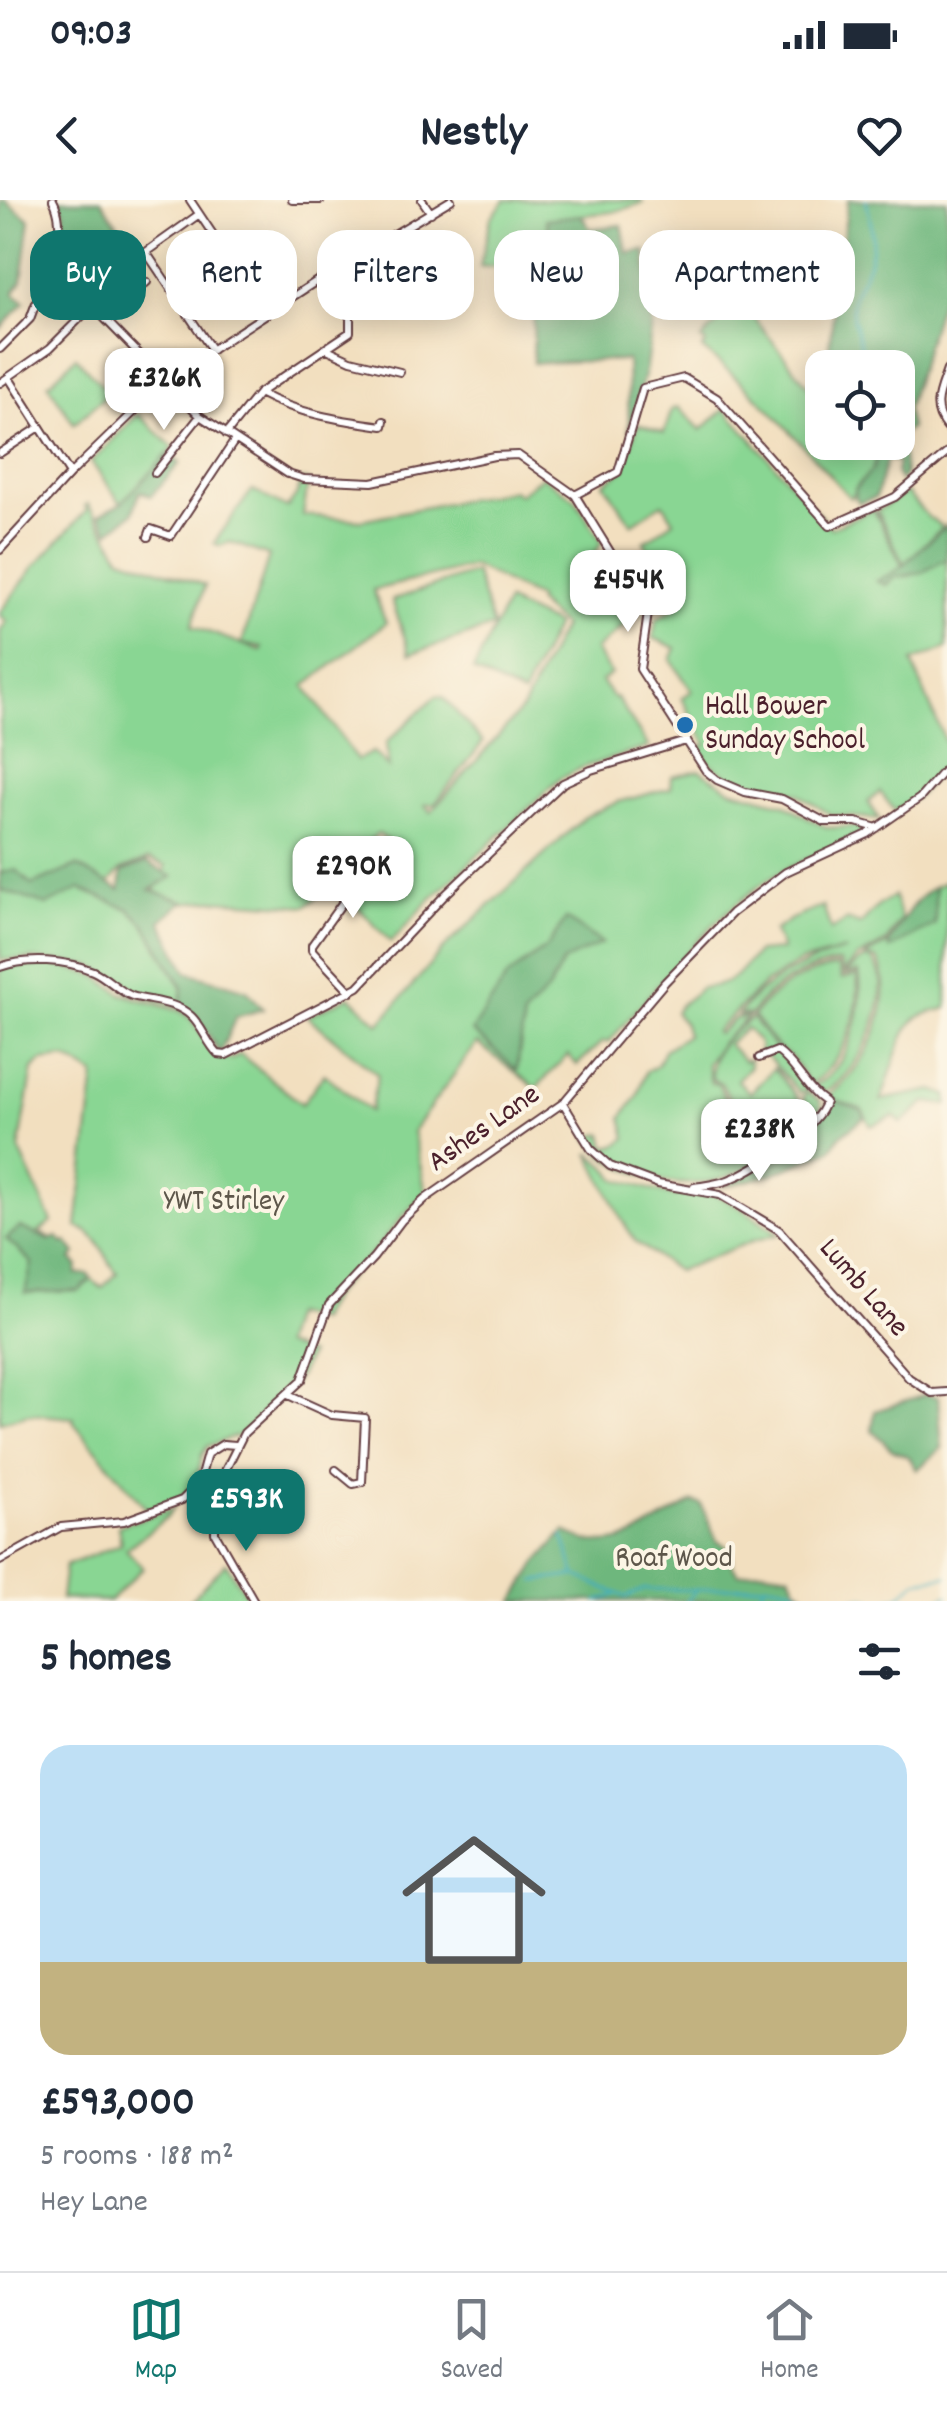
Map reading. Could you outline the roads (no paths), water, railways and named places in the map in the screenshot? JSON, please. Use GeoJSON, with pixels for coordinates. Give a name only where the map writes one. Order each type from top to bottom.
{"type":"FeatureCollection","features":[{"type":"Feature","properties":{"kind":"street"},"geometry":{"type":"LineString","coordinates":[[54,200],[60,230]]}},
{"type":"Feature","properties":{"kind":"street"},"geometry":{"type":"LineString","coordinates":[[201,200],[191,203],[209,230]]}},
{"type":"Feature","properties":{"kind":"street"},"geometry":{"type":"LineString","coordinates":[[292,200],[321,200]]}},
{"type":"Feature","properties":{"kind":"street"},"geometry":{"type":"LineString","coordinates":[[422,200],[431,213]]}},
{"type":"Feature","properties":{"kind":"street"},"geometry":{"type":"LineString","coordinates":[[402,230],[451,200]]}},
{"type":"Feature","properties":{"kind":"street"},"geometry":{"type":"LineString","coordinates":[[198,214],[146,252],[212,350]]}},
{"type":"Feature","properties":{"kind":"street"},"geometry":{"type":"LineString","coordinates":[[0,349],[30,319]]}},
{"type":"Feature","properties":{"kind":"street"},"geometry":{"type":"LineString","coordinates":[[0,383],[50,348],[78,320]]}},
{"type":"Feature","properties":{"kind":"street"},"geometry":{"type":"LineString","coordinates":[[104,320],[200,416],[275,468],[304,479],[390,480],[518,455],[575,496],[648,614],[640,670],[706,772],[730,787],[782,799],[824,822],[856,822],[877,828]]}},
{"type":"Feature","properties":{"kind":"street"},"geometry":{"type":"LineString","coordinates":[[0,550],[164,382],[257,320]]}},
{"type":"Feature","properties":{"kind":"street"},"geometry":{"type":"LineString","coordinates":[[226,434],[259,392],[350,332],[349,320]]}},
{"type":"Feature","properties":{"kind":"street"},"geometry":{"type":"LineString","coordinates":[[326,349],[351,360],[400,372]]}},
{"type":"Feature","properties":{"kind":"street"},"geometry":{"type":"LineString","coordinates":[[947,370],[935,406],[947,428]]}},
{"type":"Feature","properties":{"kind":"street"},"geometry":{"type":"LineString","coordinates":[[9,378],[70,474]]}},
{"type":"Feature","properties":{"kind":"street"},"geometry":{"type":"LineString","coordinates":[[575,496],[614,476],[625,453],[643,388],[684,378],[717,398],[830,526],[895,497],[946,456]]}},
{"type":"Feature","properties":{"kind":"street"},"geometry":{"type":"LineString","coordinates":[[259,392],[280,404],[315,415],[383,426]]}},
{"type":"Feature","properties":{"kind":"street"},"geometry":{"type":"LineString","coordinates":[[155,473],[200,416]]}},
{"type":"Feature","properties":{"kind":"street"},"geometry":{"type":"LineString","coordinates":[[0,454],[40,427]]}},
{"type":"Feature","properties":{"kind":"street"},"geometry":{"type":"LineString","coordinates":[[148,537],[151,528],[175,537],[235,440]]}},
{"type":"Feature","properties":{"kind":"street"},"geometry":{"type":"LineString","coordinates":[[0,967],[37,961],[91,970],[131,996],[171,1004],[186,1012],[218,1054],[226,1055],[351,992],[447,892],[563,783],[590,770],[686,741]]}},
{"type":"Feature","properties":{"kind":"street","name":"Ashes Lane"},"geometry":{"type":"LineString","coordinates":[[215,1512],[223,1475],[236,1445],[302,1380],[328,1305],[374,1258],[402,1220],[446,1183],[563,1103],[665,982],[732,913],[786,872],[877,828],[920,798],[947,767]]}},
{"type":"Feature","properties":{"kind":"street"},"geometry":{"type":"LineString","coordinates":[[351,992],[312,950],[312,945],[345,899],[394,852]]}},
{"type":"Feature","properties":{"kind":"street"},"geometry":{"type":"LineString","coordinates":[[688,1190],[732,1180],[802,1131],[824,1109],[825,1102],[809,1089],[786,1057],[777,1051],[759,1058]]}},
{"type":"Feature","properties":{"kind":"street","name":"Lumb Lane"},"geometry":{"type":"LineString","coordinates":[[563,1103],[591,1149],[610,1166],[658,1184],[720,1195],[778,1230],[909,1378],[932,1393],[947,1392]]}},
{"type":"Feature","properties":{"kind":"street"},"geometry":{"type":"LineString","coordinates":[[288,1395],[332,1415],[365,1418],[362,1482],[352,1484],[336,1470]]}},
{"type":"Feature","properties":{"kind":"street"},"geometry":{"type":"LineString","coordinates":[[0,1561],[61,1526],[124,1521],[169,1506],[194,1492],[207,1454],[214,1447],[236,1445]]}},
{"type":"Feature","properties":{"kind":"street"},"geometry":{"type":"LineString","coordinates":[[198,1483],[209,1494],[215,1512],[214,1533],[254,1601]]}},
{"type":"Feature","properties":{"kind":"waterway"},"geometry":{"type":"LineString","coordinates":[[861,350],[852,306],[871,252],[866,200]]}},
{"type":"Feature","properties":{"kind":"waterway"},"geometry":{"type":"LineString","coordinates":[[563,1536],[576,1576],[626,1597],[645,1589],[771,1584],[795,1588],[803,1601]]}},
{"type":"Feature","properties":{"kind":"waterway"},"geometry":{"type":"LineString","coordinates":[[535,1581],[573,1576]]}},
{"type":"Feature","properties":{"kind":"waterway"},"geometry":{"type":"LineString","coordinates":[[886,1601],[901,1595],[917,1581],[947,1576]]}},
{"type":"Feature","properties":{"kind":"waterway"},"geometry":{"type":"LineString","coordinates":[[756,1601],[765,1585]]}},
{"type":"Feature","properties":{"kind":"waterway"},"geometry":{"type":"LineString","coordinates":[[687,1601],[696,1590]]}},
{"type":"Feature","properties":{"kind":"waterway"},"geometry":{"type":"LineString","coordinates":[[598,1601],[615,1595]]}},
{"type":"Feature","properties":{"kind":"waterway"},"geometry":{"type":"LineString","coordinates":[[936,1601],[947,1595]]}},
{"type":"Feature","properties":{"kind":"waterway"},"geometry":{"type":"LineString","coordinates":[[845,1601],[865,1597],[873,1601]]}},
{"type":"Feature","properties":{"kind":"place","name":"Hall Bower Sunday School"},"geometry":{"type":"Point","coordinates":[685,725]}},
{"type":"Feature","properties":{"kind":"park label","name":"YWT Stirley"},"geometry":{"type":"Point","coordinates":[224,1203]}},
{"type":"Feature","properties":{"kind":"park label","name":"Roaf Wood"},"geometry":{"type":"Point","coordinates":[674,1560]}}]}
